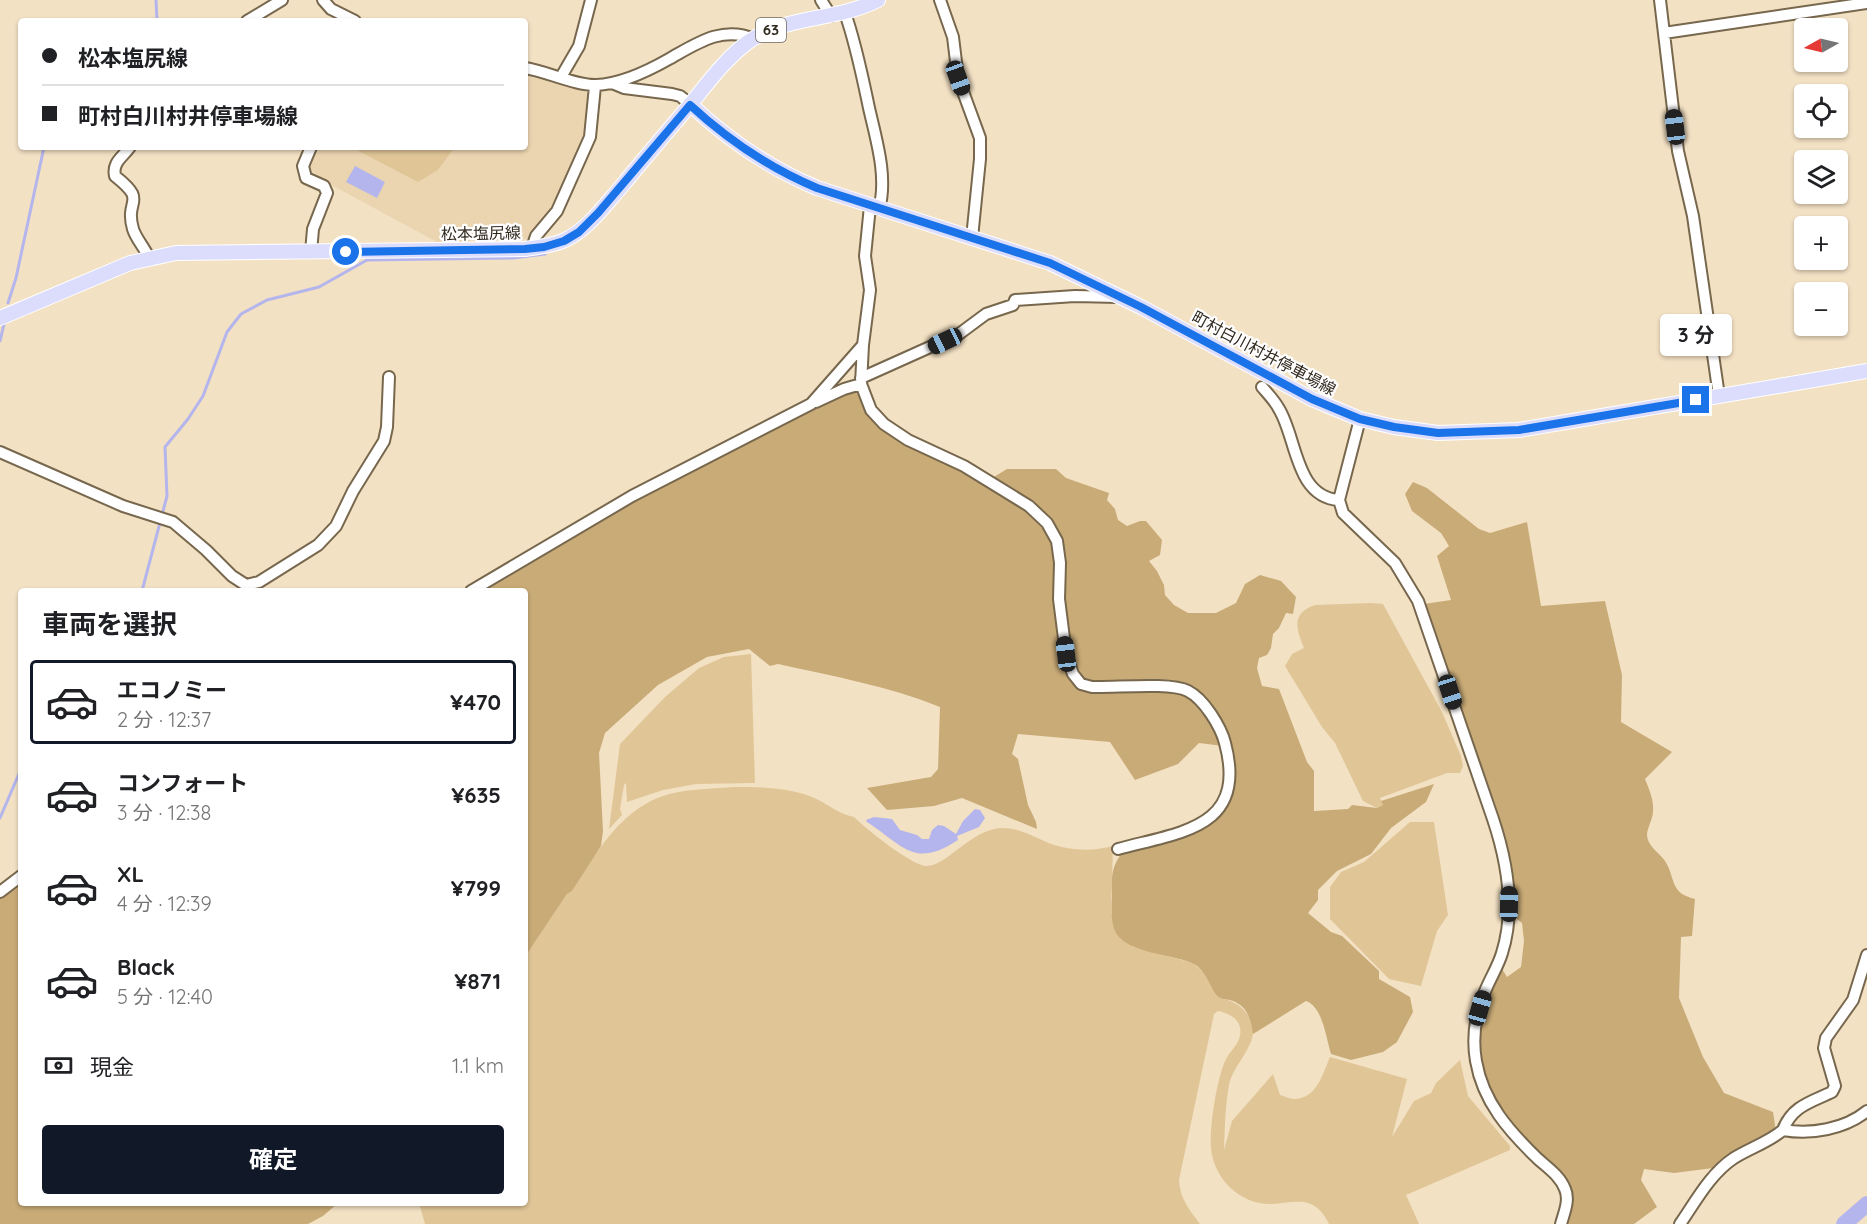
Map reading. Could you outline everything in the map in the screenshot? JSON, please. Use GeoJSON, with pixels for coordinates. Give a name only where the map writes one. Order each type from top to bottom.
{"type":"FeatureCollection","features":[{"type":"Feature","properties":{"kind":"main road","name":"松本塩尻線"},"geometry":{"type":"LineString","coordinates":[[0,318],[105,273],[149,258],[176,253],[532,248],[564,241],[579,232],[598,213],[731,57],[754,39],[765,32],[845,13],[878,0]]}},
{"type":"Feature","properties":{"kind":"main road","name":"町村白川村井停車場線"},"geometry":{"type":"LineString","coordinates":[[690,105],[750,154],[788,176],[874,207],[1050,263],[1120,297],[1312,399],[1360,419],[1394,427],[1438,433],[1495,432],[1560,423],[1867,370]]}},
{"type":"Feature","properties":{"kind":"street"},"geometry":{"type":"LineString","coordinates":[[252,18],[282,0]]}},
{"type":"Feature","properties":{"kind":"street"},"geometry":{"type":"LineString","coordinates":[[323,0],[331,9],[349,18]]}},
{"type":"Feature","properties":{"kind":"street"},"geometry":{"type":"LineString","coordinates":[[561,77],[579,46],[591,0]]}},
{"type":"Feature","properties":{"kind":"street"},"geometry":{"type":"LineString","coordinates":[[821,0],[831,16]]}},
{"type":"Feature","properties":{"kind":"street"},"geometry":{"type":"LineString","coordinates":[[940,0],[953,37],[958,78],[980,138],[972,238]]}},
{"type":"Feature","properties":{"kind":"street"},"geometry":{"type":"LineString","coordinates":[[1660,0],[1678,151],[1693,216],[1719,396]]}},
{"type":"Feature","properties":{"kind":"street"},"geometry":{"type":"LineString","coordinates":[[1664,33],[1867,3]]}},
{"type":"Feature","properties":{"kind":"street"},"geometry":{"type":"LineString","coordinates":[[845,13],[857,47],[877,143],[882,185],[874,207],[865,256],[870,290],[862,345],[861,381],[871,410],[884,424],[908,440],[964,466],[1029,506],[1047,523],[1057,541],[1060,563],[1059,599],[1066,654],[1072,674],[1081,684],[1092,687],[1166,687],[1188,692],[1206,708],[1219,727],[1229,762],[1229,781],[1228,794],[1217,813],[1194,828],[1118,849]]}},
{"type":"Feature","properties":{"kind":"street"},"geometry":{"type":"LineString","coordinates":[[528,69],[595,86],[612,83],[667,60],[705,38],[720,34],[742,34],[754,39]]}},
{"type":"Feature","properties":{"kind":"street"},"geometry":{"type":"LineString","coordinates":[[612,83],[624,88],[672,94],[690,105]]}},
{"type":"Feature","properties":{"kind":"street"},"geometry":{"type":"LineString","coordinates":[[532,248],[536,236],[557,210],[590,137],[595,86]]}},
{"type":"Feature","properties":{"kind":"street"},"geometry":{"type":"LineString","coordinates":[[127,150],[117,162],[114,170],[115,176],[131,189],[134,195],[131,215],[133,231],[149,258]]}},
{"type":"Feature","properties":{"kind":"street"},"geometry":{"type":"LineString","coordinates":[[310,150],[303,166],[306,178],[324,186],[327,193],[313,229],[311,252]]}},
{"type":"Feature","properties":{"kind":"street"},"geometry":{"type":"LineString","coordinates":[[476,588],[632,496],[811,404],[959,334],[986,314],[1013,305],[1015,300],[1075,296],[1120,297]]}},
{"type":"Feature","properties":{"kind":"street"},"geometry":{"type":"LineString","coordinates":[[811,404],[862,345]]}},
{"type":"Feature","properties":{"kind":"street"},"geometry":{"type":"LineString","coordinates":[[0,453],[123,506],[173,522],[232,576],[246,585],[259,582],[318,545],[336,526],[353,491],[384,441],[387,426],[389,377]]}},
{"type":"Feature","properties":{"kind":"street"},"geometry":{"type":"LineString","coordinates":[[1262,387],[1281,411],[1300,468],[1318,493],[1327,499],[1339,500]]}},
{"type":"Feature","properties":{"kind":"street"},"geometry":{"type":"LineString","coordinates":[[1360,419],[1339,500],[1343,513],[1395,563],[1418,601],[1502,845],[1509,891],[1507,937],[1502,954],[1483,995],[1476,1020],[1474,1042],[1483,1091],[1498,1117],[1560,1179],[1566,1190],[1567,1203],[1561,1224]]}},
{"type":"Feature","properties":{"kind":"street"},"geometry":{"type":"LineString","coordinates":[[0,892],[18,878]]}},
{"type":"Feature","properties":{"kind":"street"},"geometry":{"type":"LineString","coordinates":[[1784,1130],[1787,1119],[1796,1109],[1832,1092],[1835,1086],[1824,1048],[1826,1038],[1852,1000],[1867,955]]}},
{"type":"Feature","properties":{"kind":"street"},"geometry":{"type":"LineString","coordinates":[[1680,1224],[1711,1180],[1733,1159],[1784,1130],[1826,1130],[1844,1124],[1867,1111]]}},
{"type":"Feature","properties":{"kind":"shaded area"},"geometry":{"type":"Polygon","coordinates":[[[528,77],[591,94],[587,134],[553,210],[529,239],[437,242],[311,174],[309,167],[317,150],[528,150],[528,77]]]}},
{"type":"Feature","properties":{"kind":"shaded area"},"geometry":{"type":"Polygon","coordinates":[[[357,150],[453,150],[438,170],[418,182],[357,150]]]}},
{"type":"Feature","properties":{"kind":"shaded area"},"geometry":{"type":"Polygon","coordinates":[[[853,392],[858,394],[866,409],[984,483],[1007,469],[1056,469],[1066,478],[1109,493],[1107,500],[1115,509],[1118,520],[1127,526],[1146,521],[1162,540],[1160,555],[1149,561],[1164,585],[1165,595],[1174,605],[1188,613],[1216,613],[1236,603],[1245,584],[1260,575],[1281,581],[1296,597],[1293,614],[1286,613],[1279,628],[1273,634],[1271,648],[1267,655],[1259,658],[1257,668],[1262,686],[1279,689],[1307,762],[1314,771],[1314,811],[1348,809],[1352,805],[1377,808],[1383,805],[1381,801],[1434,784],[1426,802],[1391,828],[1371,854],[1337,871],[1318,890],[1318,900],[1308,913],[1331,932],[1342,936],[1379,971],[1379,979],[1410,997],[1413,1012],[1397,1042],[1383,1052],[1351,1060],[1331,1054],[1320,1016],[1312,1004],[1306,1001],[1253,1034],[1250,1019],[1245,1010],[1231,1000],[1222,999],[1217,995],[1197,966],[1184,960],[1140,949],[1122,940],[1116,933],[1112,916],[1112,880],[1117,860],[1121,854],[1184,837],[1214,822],[1225,811],[1232,798],[1234,772],[1231,747],[1199,743],[1178,764],[1135,780],[1110,742],[1018,734],[1012,754],[1018,759],[1028,805],[1037,829],[962,798],[934,806],[887,810],[867,788],[931,777],[938,769],[940,707],[860,682],[778,664],[770,666],[749,649],[707,657],[658,685],[605,733],[599,753],[603,831],[601,846],[528,952],[528,588],[485,588],[575,533],[807,409],[836,396],[853,392]]]}},
{"type":"Feature","properties":{"kind":"shaded area"},"geometry":{"type":"Polygon","coordinates":[[[1413,482],[1427,488],[1479,529],[1490,533],[1527,522],[1541,606],[1605,601],[1622,675],[1621,722],[1672,752],[1645,779],[1653,807],[1647,834],[1649,842],[1665,861],[1677,889],[1695,899],[1692,936],[1681,937],[1679,998],[1703,1057],[1724,1093],[1773,1112],[1776,1132],[1721,1167],[1674,1173],[1644,1169],[1641,1180],[1657,1207],[1634,1224],[1566,1224],[1572,1197],[1569,1184],[1506,1118],[1496,1104],[1483,1072],[1479,1045],[1481,1021],[1502,969],[1507,977],[1521,967],[1524,941],[1522,923],[1513,916],[1509,853],[1496,807],[1424,604],[1451,600],[1437,556],[1449,546],[1441,533],[1412,511],[1405,494],[1413,482]]]}},
{"type":"Feature","properties":{"kind":"shaded area"},"geometry":{"type":"Polygon","coordinates":[[[1383,604],[1442,712],[1463,766],[1460,773],[1447,773],[1380,798],[1383,805],[1377,808],[1363,801],[1335,743],[1322,727],[1285,666],[1292,654],[1304,648],[1298,622],[1302,612],[1307,608],[1315,605],[1383,604]]]}},
{"type":"Feature","properties":{"kind":"shaded area"},"geometry":{"type":"Polygon","coordinates":[[[751,654],[755,783],[696,784],[663,790],[627,802],[626,783],[620,809],[622,815],[609,829],[620,744],[665,697],[699,668],[724,657],[751,654]]]}},
{"type":"Feature","properties":{"kind":"shaded area"},"geometry":{"type":"Polygon","coordinates":[[[733,787],[763,788],[783,789],[803,794],[854,817],[878,838],[910,860],[926,866],[942,861],[980,834],[1002,828],[1023,832],[1054,845],[1069,848],[1099,849],[1113,846],[1111,913],[1133,947],[1193,963],[1204,973],[1220,998],[1239,1005],[1252,1023],[1251,1041],[1229,1085],[1224,1150],[1232,1121],[1273,1074],[1280,1095],[1292,1099],[1302,1098],[1314,1090],[1330,1057],[1407,1079],[1392,1137],[1414,1101],[1431,1093],[1436,1083],[1460,1060],[1468,1096],[1510,1146],[1510,1150],[1406,1195],[1419,1224],[1329,1224],[1320,1210],[1306,1203],[1270,1204],[1248,1199],[1238,1194],[1223,1179],[1213,1160],[1211,1149],[1212,1116],[1220,1078],[1226,1059],[1240,1035],[1240,1026],[1235,1018],[1218,1011],[1214,1014],[1179,1180],[1183,1198],[1200,1224],[425,1224],[420,1206],[528,1206],[528,952],[567,894],[572,891],[609,836],[620,824],[645,804],[660,797],[696,790],[733,787]]]}},
{"type":"Feature","properties":{"kind":"shaded area"},"geometry":{"type":"Polygon","coordinates":[[[1410,822],[1434,822],[1448,915],[1437,931],[1421,986],[1389,979],[1330,919],[1330,887],[1341,872],[1364,862],[1410,822]]]}},
{"type":"Feature","properties":{"kind":"shaded area"},"geometry":{"type":"Polygon","coordinates":[[[18,884],[18,1206],[335,1206],[308,1224],[0,1224],[0,898],[18,884]]]}},
{"type":"Feature","properties":{"kind":"water"},"geometry":{"type":"Polygon","coordinates":[[[355,166],[385,182],[377,198],[346,182],[355,166]]]}},
{"type":"Feature","properties":{"kind":"water"},"geometry":{"type":"Polygon","coordinates":[[[975,809],[980,810],[985,818],[979,827],[957,836],[958,840],[943,849],[930,853],[910,851],[900,846],[866,820],[874,817],[892,819],[900,830],[917,835],[922,839],[929,839],[932,830],[938,825],[956,834],[963,821],[975,809]]]}},
{"type":"Feature","properties":{"kind":"waterway"},"geometry":{"type":"LineString","coordinates":[[156,0],[157,18]]}},
{"type":"Feature","properties":{"kind":"waterway"},"geometry":{"type":"LineString","coordinates":[[8,303],[16,278],[43,150]]}},
{"type":"Feature","properties":{"kind":"waterway"},"geometry":{"type":"LineString","coordinates":[[143,588],[167,496],[165,447],[203,396],[227,332],[241,314],[267,300],[319,287],[367,260],[513,258],[545,254]]}},
{"type":"Feature","properties":{"kind":"waterway"},"geometry":{"type":"LineString","coordinates":[[0,341],[4,324]]}},
{"type":"Feature","properties":{"kind":"waterway"},"geometry":{"type":"LineString","coordinates":[[0,818],[18,776]]}},
{"type":"Feature","properties":{"kind":"waterway"},"geometry":{"type":"LineString","coordinates":[[1844,1224],[1867,1204]]}},
{"type":"Feature","properties":{"kind":"route"},"geometry":{"type":"LineString","coordinates":[[346,252],[525,249],[544,247],[564,241],[579,232],[598,213],[690,105],[750,154],[788,176],[817,188],[1050,263],[1141,307],[1312,399],[1360,419],[1394,427],[1438,433],[1495,432],[1696,400]]}}]}
